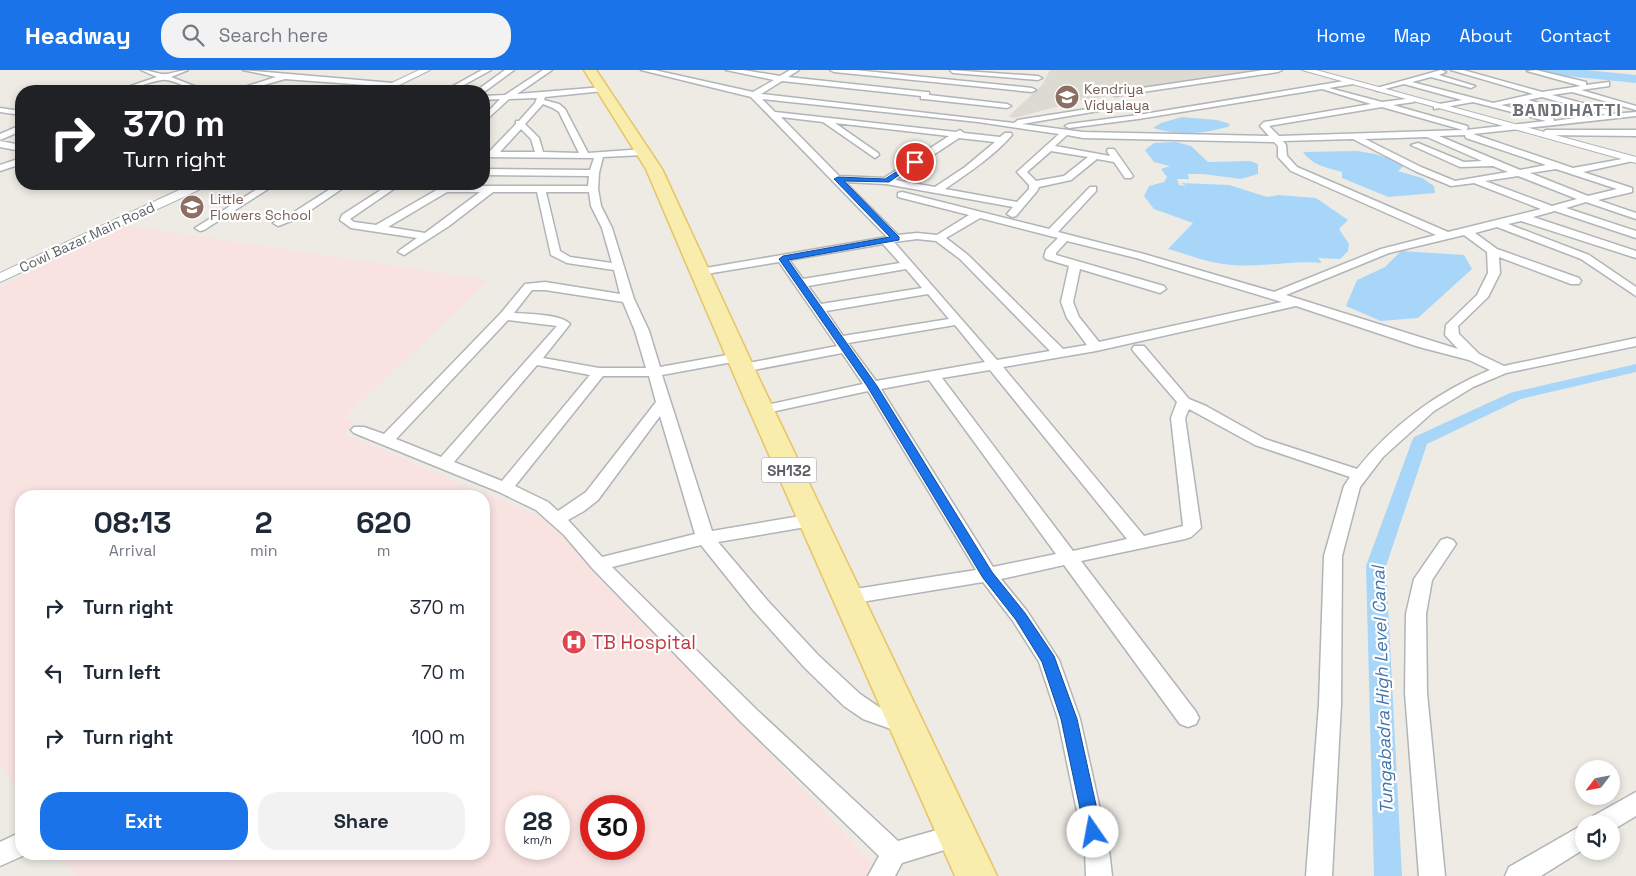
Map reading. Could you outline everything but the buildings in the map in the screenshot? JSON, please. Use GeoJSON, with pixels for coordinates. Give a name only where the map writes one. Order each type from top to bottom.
{"type":"FeatureCollection","features":[{"type":"Feature","properties":{"kind":"main road","name":"SH132"},"geometry":{"type":"LineString","coordinates":[[596,80],[654,169],[740,363],[976,876]]}},
{"type":"Feature","properties":{"kind":"street"},"geometry":{"type":"LineString","coordinates":[[145,70],[187,85]]}},
{"type":"Feature","properties":{"kind":"street"},"geometry":{"type":"LineString","coordinates":[[138,85],[184,70]]}},
{"type":"Feature","properties":{"kind":"street"},"geometry":{"type":"LineString","coordinates":[[247,70],[285,77],[348,81],[374,85]]}},
{"type":"Feature","properties":{"kind":"street"},"geometry":{"type":"LineString","coordinates":[[257,85],[305,70]]}},
{"type":"Feature","properties":{"kind":"street"},"geometry":{"type":"LineString","coordinates":[[398,85],[426,70]]}},
{"type":"Feature","properties":{"kind":"street"},"geometry":{"type":"LineString","coordinates":[[400,85],[438,70]]}},
{"type":"Feature","properties":{"kind":"street"},"geometry":{"type":"LineString","coordinates":[[459,85],[487,70]]}},
{"type":"Feature","properties":{"kind":"street"},"geometry":{"type":"LineString","coordinates":[[489,85],[510,70]]}},
{"type":"Feature","properties":{"kind":"street"},"geometry":{"type":"LineString","coordinates":[[490,114],[507,97],[548,70]]}},
{"type":"Feature","properties":{"kind":"street"},"geometry":{"type":"LineString","coordinates":[[645,70],[754,95],[898,111]]}},
{"type":"Feature","properties":{"kind":"street"},"geometry":{"type":"LineString","coordinates":[[730,70],[920,100],[1009,102]]}},
{"type":"Feature","properties":{"kind":"street"},"geometry":{"type":"LineString","coordinates":[[754,95],[795,70]]}},
{"type":"Feature","properties":{"kind":"street"},"geometry":{"type":"LineString","coordinates":[[834,70],[889,73],[1032,90]]}},
{"type":"Feature","properties":{"kind":"street"},"geometry":{"type":"LineString","coordinates":[[884,127],[898,111],[920,100],[949,70],[1038,78]]}},
{"type":"Feature","properties":{"kind":"street"},"geometry":{"type":"LineString","coordinates":[[1115,94],[1278,70]]}},
{"type":"Feature","properties":{"kind":"street"},"geometry":{"type":"LineString","coordinates":[[1306,70],[1633,160]]}},
{"type":"Feature","properties":{"kind":"street"},"geometry":{"type":"LineString","coordinates":[[1377,89],[1449,70]]}},
{"type":"Feature","properties":{"kind":"street"},"geometry":{"type":"LineString","coordinates":[[1455,70],[1619,116]]}},
{"type":"Feature","properties":{"kind":"street"},"geometry":{"type":"LineString","coordinates":[[1532,71],[1590,86],[1607,87]]}},
{"type":"Feature","properties":{"kind":"street"},"geometry":{"type":"LineString","coordinates":[[348,81],[365,74]]}},
{"type":"Feature","properties":{"kind":"street"},"geometry":{"type":"LineString","coordinates":[[1252,74],[1269,78]]}},
{"type":"Feature","properties":{"kind":"street"},"geometry":{"type":"LineString","coordinates":[[1432,75],[1480,88]]}},
{"type":"Feature","properties":{"kind":"street"},"geometry":{"type":"LineString","coordinates":[[490,98],[542,98],[596,80]]}},
{"type":"Feature","properties":{"kind":"street"},"geometry":{"type":"LineString","coordinates":[[1042,130],[1138,117],[1350,82]]}},
{"type":"Feature","properties":{"kind":"street"},"geometry":{"type":"LineString","coordinates":[[1405,82],[1557,122]]}},
{"type":"Feature","properties":{"kind":"street"},"geometry":{"type":"LineString","coordinates":[[1071,118],[1126,111],[1287,84],[1365,108],[1379,115]]}},
{"type":"Feature","properties":{"kind":"street"},"geometry":{"type":"LineString","coordinates":[[1549,85],[1636,108]]}},
{"type":"Feature","properties":{"kind":"street"},"geometry":{"type":"LineString","coordinates":[[1319,86],[1478,133]]}},
{"type":"Feature","properties":{"kind":"street"},"geometry":{"type":"LineString","coordinates":[[1493,105],[1590,86]]}},
{"type":"Feature","properties":{"kind":"street"},"geometry":{"type":"LineString","coordinates":[[1499,94],[1586,119]]}},
{"type":"Feature","properties":{"kind":"street"},"geometry":{"type":"LineString","coordinates":[[754,95],[838,179],[891,239],[909,265],[958,321],[1138,541]]}},
{"type":"Feature","properties":{"kind":"street"},"geometry":{"type":"LineString","coordinates":[[490,152],[542,98]]}},
{"type":"Feature","properties":{"kind":"street"},"geometry":{"type":"LineString","coordinates":[[542,98],[562,111],[592,156],[593,189],[596,206],[607,228],[628,299],[642,331],[704,538],[760,605],[811,661],[852,700],[871,713],[908,726]]}},
{"type":"Feature","properties":{"kind":"street"},"geometry":{"type":"LineString","coordinates":[[920,100],[978,120],[1065,133],[1100,135],[1277,138],[1478,133],[1636,114]]}},
{"type":"Feature","properties":{"kind":"street"},"geometry":{"type":"LineString","coordinates":[[1411,100],[1265,125],[1282,145],[1283,157],[1294,169],[1446,235]]}},
{"type":"Feature","properties":{"kind":"street"},"geometry":{"type":"LineString","coordinates":[[1438,107],[1473,100]]}},
{"type":"Feature","properties":{"kind":"street"},"geometry":{"type":"LineString","coordinates":[[937,190],[968,169],[1003,140],[1013,125],[1116,106]]}},
{"type":"Feature","properties":{"kind":"street"},"geometry":{"type":"LineString","coordinates":[[1529,114],[1553,109]]}},
{"type":"Feature","properties":{"kind":"street"},"geometry":{"type":"LineString","coordinates":[[2,112],[15,113]]}},
{"type":"Feature","properties":{"kind":"street"},"geometry":{"type":"LineString","coordinates":[[773,114],[1003,140]]}},
{"type":"Feature","properties":{"kind":"street"},"geometry":{"type":"LineString","coordinates":[[824,120],[875,155]]}},
{"type":"Feature","properties":{"kind":"street"},"geometry":{"type":"LineString","coordinates":[[886,181],[978,120]]}},
{"type":"Feature","properties":{"kind":"street"},"geometry":{"type":"LineString","coordinates":[[519,124],[535,138],[540,156]]}},
{"type":"Feature","properties":{"kind":"street"},"geometry":{"type":"LineString","coordinates":[[1416,126],[1444,134]]}},
{"type":"Feature","properties":{"kind":"street"},"geometry":{"type":"LineString","coordinates":[[0,137],[15,131]]}},
{"type":"Feature","properties":{"kind":"street"},"geometry":{"type":"LineString","coordinates":[[1034,184],[1022,172],[1065,133]]}},
{"type":"Feature","properties":{"kind":"street"},"geometry":{"type":"LineString","coordinates":[[1462,133],[1632,191]]}},
{"type":"Feature","properties":{"kind":"street"},"geometry":{"type":"LineString","coordinates":[[1536,134],[1636,133]]}},
{"type":"Feature","properties":{"kind":"street"},"geometry":{"type":"LineString","coordinates":[[1428,134],[1494,163],[1586,199],[1636,216]]}},
{"type":"Feature","properties":{"kind":"street"},"geometry":{"type":"LineString","coordinates":[[1100,135],[1128,176]]}},
{"type":"Feature","properties":{"kind":"street"},"geometry":{"type":"LineString","coordinates":[[1355,137],[1446,182],[1459,184],[1556,166]]}},
{"type":"Feature","properties":{"kind":"street"},"geometry":{"type":"LineString","coordinates":[[0,144],[15,147]]}},
{"type":"Feature","properties":{"kind":"street"},"geometry":{"type":"LineString","coordinates":[[1414,145],[1463,165],[1472,166],[1494,163]]}},
{"type":"Feature","properties":{"kind":"street"},"geometry":{"type":"LineString","coordinates":[[1050,148],[1118,160]]}},
{"type":"Feature","properties":{"kind":"street"},"geometry":{"type":"LineString","coordinates":[[490,154],[592,156],[644,152]]}},
{"type":"Feature","properties":{"kind":"street"},"geometry":{"type":"LineString","coordinates":[[1034,184],[1066,181],[1094,157]]}},
{"type":"Feature","properties":{"kind":"street"},"geometry":{"type":"LineString","coordinates":[[1571,171],[1633,160]]}},
{"type":"Feature","properties":{"kind":"street"},"geometry":{"type":"LineString","coordinates":[[0,168],[15,163]]}},
{"type":"Feature","properties":{"kind":"street"},"geometry":{"type":"LineString","coordinates":[[490,172],[594,173]]}},
{"type":"Feature","properties":{"kind":"street"},"geometry":{"type":"LineString","coordinates":[[838,179],[886,181],[1019,205]]}},
{"type":"Feature","properties":{"kind":"street"},"geometry":{"type":"LineString","coordinates":[[1477,182],[1553,208],[1634,232]]}},
{"type":"Feature","properties":{"kind":"street"},"geometry":{"type":"LineString","coordinates":[[1005,221],[1034,189],[1034,184]]}},
{"type":"Feature","properties":{"kind":"street"},"geometry":{"type":"LineString","coordinates":[[404,252],[471,205],[489,190],[593,189]]}},
{"type":"Feature","properties":{"kind":"street"},"geometry":{"type":"LineString","coordinates":[[1051,233],[1093,189]]}},
{"type":"Feature","properties":{"kind":"street","name":"Cowl Bazar Main Road"},"geometry":{"type":"LineString","coordinates":[[0,270],[174,190]]}},
{"type":"Feature","properties":{"kind":"street","name":"Cowl Bazar Main Road"},"geometry":{"type":"LineString","coordinates":[[0,278],[188,190]]}},
{"type":"Feature","properties":{"kind":"street"},"geometry":{"type":"LineString","coordinates":[[200,228],[262,190]]}},
{"type":"Feature","properties":{"kind":"street"},"geometry":{"type":"LineString","coordinates":[[278,223],[295,216],[335,190]]}},
{"type":"Feature","properties":{"kind":"street"},"geometry":{"type":"LineString","coordinates":[[387,190],[346,217],[345,220],[351,225],[428,236]]}},
{"type":"Feature","properties":{"kind":"street"},"geometry":{"type":"LineString","coordinates":[[379,228],[442,190]]}},
{"type":"Feature","properties":{"kind":"street"},"geometry":{"type":"LineString","coordinates":[[541,190],[556,254],[567,260],[618,267]]}},
{"type":"Feature","properties":{"kind":"street"},"geometry":{"type":"LineString","coordinates":[[1275,296],[1385,251],[1498,224],[1586,199],[1632,191]]}},
{"type":"Feature","properties":{"kind":"street"},"geometry":{"type":"LineString","coordinates":[[902,195],[1066,237],[1275,296],[1424,344],[1474,357],[1502,370]]}},
{"type":"Feature","properties":{"kind":"street"},"geometry":{"type":"LineString","coordinates":[[939,238],[979,214]]}},
{"type":"Feature","properties":{"kind":"street"},"geometry":{"type":"LineString","coordinates":[[1521,217],[1636,255]]}},
{"type":"Feature","properties":{"kind":"street"},"geometry":{"type":"LineString","coordinates":[[1498,224],[1585,257],[1636,292]]}},
{"type":"Feature","properties":{"kind":"street"},"geometry":{"type":"LineString","coordinates":[[1465,231],[1493,250],[1575,281]]}},
{"type":"Feature","properties":{"kind":"street"},"geometry":{"type":"LineString","coordinates":[[700,272],[891,239],[917,236],[939,238],[964,257],[1060,353]]}},
{"type":"Feature","properties":{"kind":"street"},"geometry":{"type":"LineString","coordinates":[[1066,237],[1048,254],[1054,259],[1160,290]]}},
{"type":"Feature","properties":{"kind":"street"},"geometry":{"type":"LineString","coordinates":[[1474,357],[1452,335],[1452,325],[1482,297],[1494,273],[1493,250]]}},
{"type":"Feature","properties":{"kind":"street"},"geometry":{"type":"LineString","coordinates":[[783,259],[802,283],[872,386],[988,575],[1020,616],[1049,660],[1069,719],[1097,850],[1099,876]]}},
{"type":"Feature","properties":{"kind":"street"},"geometry":{"type":"LineString","coordinates":[[802,283],[909,265]]}},
{"type":"Feature","properties":{"kind":"street"},"geometry":{"type":"LineString","coordinates":[[1074,265],[1067,302],[1073,318],[1096,347]]}},
{"type":"Feature","properties":{"kind":"street"},"geometry":{"type":"LineString","coordinates":[[387,440],[505,316],[524,291],[537,286],[628,299]]}},
{"type":"Feature","properties":{"kind":"street"},"geometry":{"type":"LineString","coordinates":[[819,308],[931,290]]}},
{"type":"Feature","properties":{"kind":"street"},"geometry":{"type":"LineString","coordinates":[[762,410],[872,386],[1096,347],[1243,313],[1298,303]]}},
{"type":"Feature","properties":{"kind":"street"},"geometry":{"type":"LineString","coordinates":[[444,464],[535,361],[564,324],[555,321],[505,316]]}},
{"type":"Feature","properties":{"kind":"street"},"geometry":{"type":"LineString","coordinates":[[535,361],[599,372],[653,372],[740,363],[958,321]]}},
{"type":"Feature","properties":{"kind":"street"},"geometry":{"type":"LineString","coordinates":[[1318,876],[1330,704],[1333,556],[1352,486],[1377,454],[1429,408],[1468,384],[1502,370],[1636,342]]}},
{"type":"Feature","properties":{"kind":"street"},"geometry":{"type":"LineString","coordinates":[[1139,349],[1184,402],[1201,409],[1260,442],[1360,475]]}},
{"type":"Feature","properties":{"kind":"street"},"geometry":{"type":"LineString","coordinates":[[505,488],[599,372]]}},
{"type":"Feature","properties":{"kind":"street"},"geometry":{"type":"LineString","coordinates":[[933,376],[1188,718]]}},
{"type":"Feature","properties":{"kind":"street"},"geometry":{"type":"LineString","coordinates":[[849,597],[988,575],[1138,541],[1185,533],[1192,528],[1178,418],[1184,402]]}},
{"type":"Feature","properties":{"kind":"street"},"geometry":{"type":"LineString","coordinates":[[556,519],[578,507],[592,496],[663,403]]}},
{"type":"Feature","properties":{"kind":"street"},"geometry":{"type":"LineString","coordinates":[[359,430],[505,488],[542,506],[570,531],[598,564],[749,716],[894,854]]}},
{"type":"Feature","properties":{"kind":"street"},"geometry":{"type":"LineString","coordinates":[[598,564],[704,538],[812,520]]}},
{"type":"Feature","properties":{"kind":"street"},"geometry":{"type":"LineString","coordinates":[[1432,876],[1416,693],[1416,614],[1423,580],[1446,544]]}},
{"type":"Feature","properties":{"kind":"street"},"geometry":{"type":"LineString","coordinates":[[1617,815],[1636,803]]}},
{"type":"Feature","properties":{"kind":"street"},"geometry":{"type":"LineString","coordinates":[[881,876],[894,854],[958,835]]}},
{"type":"Feature","properties":{"kind":"street"},"geometry":{"type":"LineString","coordinates":[[1518,876],[1575,841]]}},
{"type":"Feature","properties":{"kind":"street"},"geometry":{"type":"LineString","coordinates":[[0,854],[15,847]]}},
{"type":"Feature","properties":{"kind":"shaded area","name":"Kendriya Vidyalaya"},"geometry":{"type":"Polygon","coordinates":[[[1050,70],[1285,70],[1083,100],[1014,118],[1009,116],[1042,85],[1050,70]]]}},
{"type":"Feature","properties":{"kind":"shaded area","name":"TB Hospital"},"geometry":{"type":"Polygon","coordinates":[[[125,225],[489,280],[345,417],[356,423],[344,434],[477,490],[15,490],[15,786],[0,764],[0,286],[125,225]]]}},
{"type":"Feature","properties":{"kind":"shaded area","name":"TB Hospital"},"geometry":{"type":"Polygon","coordinates":[[[490,495],[549,520],[873,864],[866,876],[77,876],[66,860],[490,860],[490,495]]]}},
{"type":"Feature","properties":{"kind":"water"},"geometry":{"type":"Polygon","coordinates":[[[1182,117],[1217,120],[1230,124],[1228,127],[1200,133],[1173,132],[1153,128],[1161,123],[1182,117]]]}},
{"type":"Feature","properties":{"kind":"water"},"geometry":{"type":"Polygon","coordinates":[[[1176,142],[1191,146],[1208,162],[1250,161],[1258,164],[1258,174],[1241,179],[1188,174],[1189,179],[1177,179],[1179,185],[1186,186],[1181,183],[1229,185],[1267,197],[1278,195],[1316,198],[1348,220],[1339,229],[1349,244],[1348,251],[1340,259],[1318,258],[1322,263],[1249,266],[1217,263],[1168,249],[1193,223],[1154,209],[1144,196],[1149,186],[1164,182],[1167,177],[1161,169],[1170,166],[1154,162],[1145,150],[1154,143],[1176,142]]]}},
{"type":"Feature","properties":{"kind":"water"},"geometry":{"type":"Polygon","coordinates":[[[1357,151],[1375,154],[1406,164],[1398,171],[1422,178],[1434,186],[1435,193],[1388,197],[1342,178],[1342,172],[1316,163],[1303,152],[1357,151]]]}},
{"type":"Feature","properties":{"kind":"water"},"geometry":{"type":"Polygon","coordinates":[[[1401,251],[1464,255],[1472,269],[1418,318],[1381,321],[1346,306],[1357,280],[1385,267],[1401,251]]]}},
{"type":"Feature","properties":{"kind":"waterway"},"geometry":{"type":"LineString","coordinates":[[1547,70],[1636,79]]}},
{"type":"Feature","properties":{"kind":"waterway","name":"Tungabadra High Level Canal"},"geometry":{"type":"LineString","coordinates":[[1388,876],[1376,566],[1420,441],[1516,396],[1636,368]]}},
{"type":"Feature","properties":{"kind":"place","name":"Kendriya Vidyalaya"},"geometry":{"type":"Point","coordinates":[1067,97]}},
{"type":"Feature","properties":{"kind":"place","name":"Little Flowers School"},"geometry":{"type":"Point","coordinates":[192,207]}},
{"type":"Feature","properties":{"kind":"place","name":"TB Hospital"},"geometry":{"type":"Point","coordinates":[574,642]}},
{"type":"Feature","properties":{"kind":"district","name":"BANDIHATTI"},"geometry":{"type":"Point","coordinates":[1567,109]}},
{"type":"Feature","properties":{"kind":"route"},"geometry":{"type":"LineString","coordinates":[[915,162],[886,181],[838,179],[896,239],[783,259],[802,283],[872,386],[988,575],[1020,616],[1049,660],[1069,719],[1093,832]]}}]}
